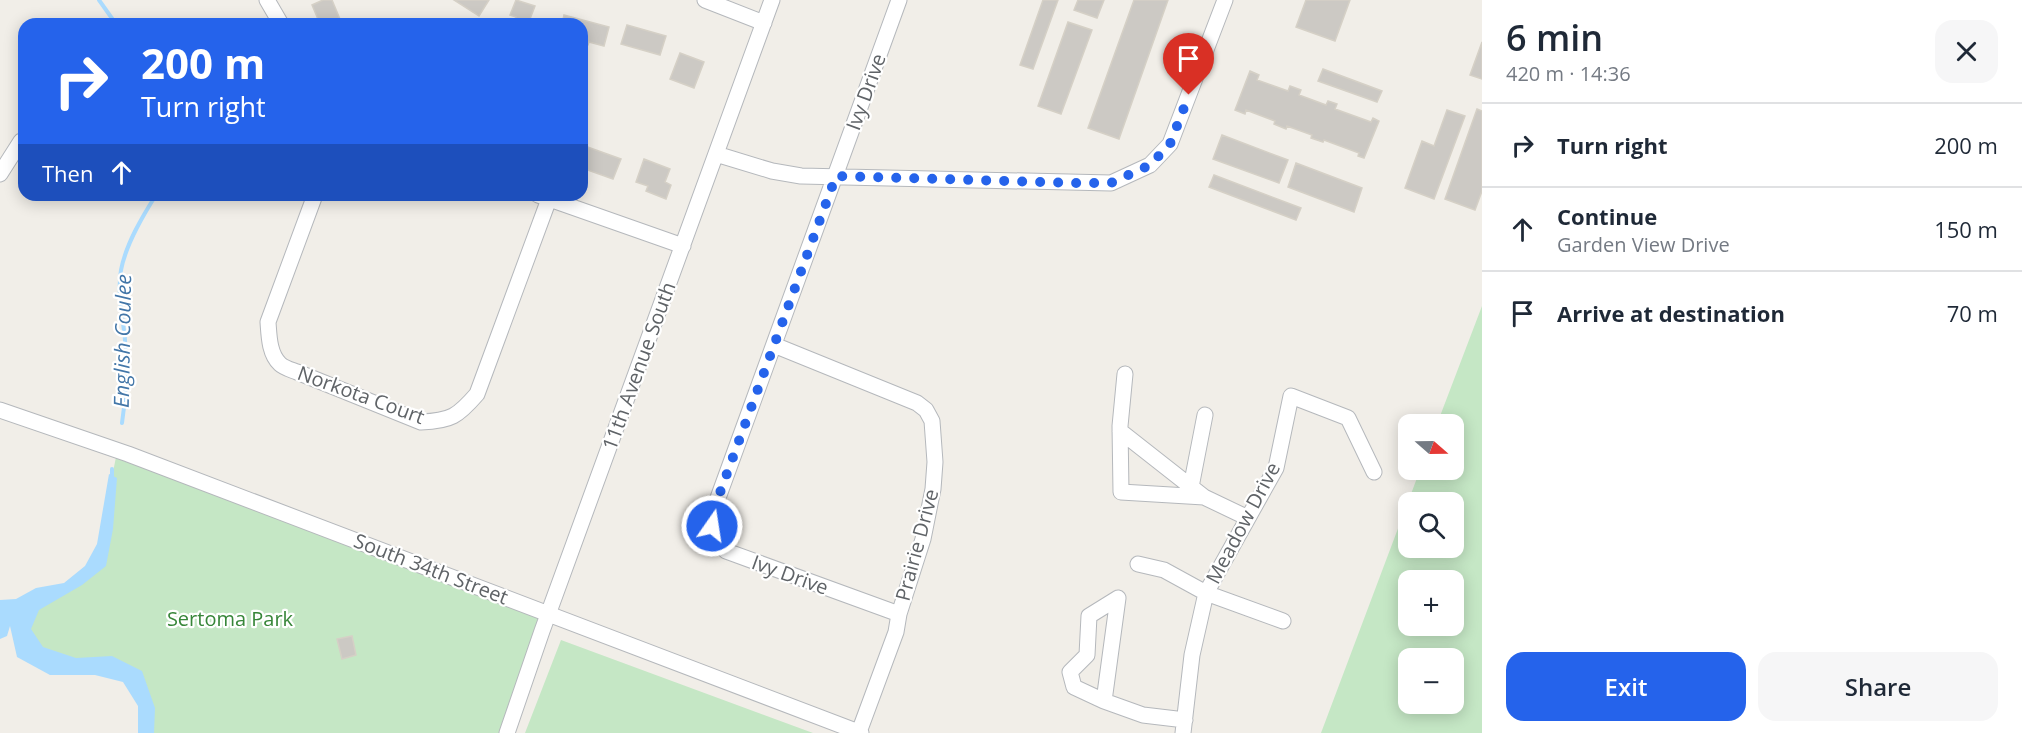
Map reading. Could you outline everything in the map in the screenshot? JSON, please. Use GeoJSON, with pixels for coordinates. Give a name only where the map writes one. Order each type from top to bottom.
{"type":"FeatureCollection","features":[{"type":"Feature","properties":{"kind":"street"},"geometry":{"type":"LineString","coordinates":[[267,0],[278,18]]}},
{"type":"Feature","properties":{"kind":"street"},"geometry":{"type":"LineString","coordinates":[[705,0],[764,23]]}},
{"type":"Feature","properties":{"kind":"street","name":"11th Avenue South"},"geometry":{"type":"LineString","coordinates":[[507,733],[772,0]]}},
{"type":"Feature","properties":{"kind":"street","name":"Ivy Drive"},"geometry":{"type":"LineString","coordinates":[[899,0],[714,509],[712,526],[717,541],[732,554],[899,615]]}},
{"type":"Feature","properties":{"kind":"street"},"geometry":{"type":"LineString","coordinates":[[716,154],[772,171],[801,176],[1111,183],[1150,165],[1170,144],[1225,0]]}},
{"type":"Feature","properties":{"kind":"street"},"geometry":{"type":"LineString","coordinates":[[0,174],[18,146]]}},
{"type":"Feature","properties":{"kind":"street","name":"Norkota Court"},"geometry":{"type":"LineString","coordinates":[[313,201],[268,322],[274,353],[280,364],[297,372],[421,422],[452,418],[462,411],[477,394],[543,201]]}},
{"type":"Feature","properties":{"kind":"street"},"geometry":{"type":"LineString","coordinates":[[555,201],[683,246]]}},
{"type":"Feature","properties":{"kind":"street","name":"Prairie Drive"},"geometry":{"type":"LineString","coordinates":[[774,345],[916,402],[926,410],[932,421],[935,462],[929,513],[896,632],[860,733]]}},
{"type":"Feature","properties":{"kind":"street"},"geometry":{"type":"LineString","coordinates":[[1125,374],[1120,431],[1121,492],[1204,497]]}},
{"type":"Feature","properties":{"kind":"street","name":"Meadow Drive"},"geometry":{"type":"LineString","coordinates":[[1184,727],[1192,655],[1206,593],[1276,468],[1291,396],[1348,418],[1374,472]]}},
{"type":"Feature","properties":{"kind":"street","name":"South 34th Street"},"geometry":{"type":"LineString","coordinates":[[0,410],[128,454],[860,733]]}},
{"type":"Feature","properties":{"kind":"street"},"geometry":{"type":"LineString","coordinates":[[1191,487],[1205,415]]}},
{"type":"Feature","properties":{"kind":"street"},"geometry":{"type":"LineString","coordinates":[[1120,431],[1204,497],[1248,518]]}},
{"type":"Feature","properties":{"kind":"street"},"geometry":{"type":"LineString","coordinates":[[1138,564],[1164,570],[1206,593],[1283,621]]}},
{"type":"Feature","properties":{"kind":"street"},"geometry":{"type":"LineString","coordinates":[[1104,701],[1118,598],[1089,616],[1087,655],[1070,672],[1074,687],[1104,701],[1184,727]]}},
{"type":"Feature","properties":{"kind":"green space"},"geometry":{"type":"Polygon","coordinates":[[[1482,306],[1482,733],[1321,733],[1398,528],[1398,558],[1464,558],[1464,492],[1412,492],[1416,480],[1464,480],[1464,414],[1441,414],[1482,306]]]}},
{"type":"Feature","properties":{"kind":"green space","name":"Sertoma Park"},"geometry":{"type":"Polygon","coordinates":[[[116,457],[549,613],[507,733],[148,733],[134,680],[26,654],[17,616],[75,582],[97,552],[116,457]]]}},
{"type":"Feature","properties":{"kind":"green space"},"geometry":{"type":"Polygon","coordinates":[[[561,640],[813,733],[525,733],[561,640]]]}},
{"type":"Feature","properties":{"kind":"water"},"geometry":{"type":"Polygon","coordinates":[[[109,474],[117,478],[113,529],[106,566],[82,585],[39,610],[31,629],[43,647],[76,658],[112,656],[142,671],[155,708],[154,733],[138,733],[138,706],[123,682],[95,675],[50,675],[17,657],[10,626],[7,636],[0,639],[0,600],[16,599],[36,588],[64,583],[85,566],[97,544],[109,474]]]}},
{"type":"Feature","properties":{"kind":"building"},"geometry":{"type":"Polygon","coordinates":[[[323,0],[332,0],[340,18],[317,18],[312,5],[323,0]]]}},
{"type":"Feature","properties":{"kind":"building"},"geometry":{"type":"Polygon","coordinates":[[[454,0],[489,0],[479,16],[454,0]]]}},
{"type":"Feature","properties":{"kind":"building"},"geometry":{"type":"Polygon","coordinates":[[[516,0],[535,6],[530,18],[516,18],[510,15],[516,0]]]}},
{"type":"Feature","properties":{"kind":"building"},"geometry":{"type":"Polygon","coordinates":[[[1043,0],[1058,0],[1033,69],[1020,65],[1043,0]]]}},
{"type":"Feature","properties":{"kind":"building"},"geometry":{"type":"Polygon","coordinates":[[[1078,0],[1104,0],[1097,18],[1074,10],[1078,0]]]}},
{"type":"Feature","properties":{"kind":"building"},"geometry":{"type":"Polygon","coordinates":[[[1134,0],[1168,0],[1119,139],[1088,128],[1134,0]]]}},
{"type":"Feature","properties":{"kind":"building"},"geometry":{"type":"Polygon","coordinates":[[[1306,0],[1350,0],[1335,41],[1296,27],[1306,0]]]}},
{"type":"Feature","properties":{"kind":"building"},"geometry":{"type":"Polygon","coordinates":[[[588,21],[609,27],[604,46],[589,42],[588,45],[588,21]]]}},
{"type":"Feature","properties":{"kind":"building"},"geometry":{"type":"Polygon","coordinates":[[[1068,22],[1092,30],[1061,114],[1038,106],[1068,22]]]}},
{"type":"Feature","properties":{"kind":"building"},"geometry":{"type":"Polygon","coordinates":[[[627,25],[666,36],[660,55],[621,44],[627,25]]]}},
{"type":"Feature","properties":{"kind":"building"},"geometry":{"type":"Polygon","coordinates":[[[1482,42],[1482,79],[1470,75],[1482,42]]]}},
{"type":"Feature","properties":{"kind":"building"},"geometry":{"type":"Polygon","coordinates":[[[680,53],[704,62],[694,88],[670,79],[680,53]]]}},
{"type":"Feature","properties":{"kind":"building"},"geometry":{"type":"Polygon","coordinates":[[[1323,69],[1382,91],[1377,102],[1318,81],[1323,69]]]}},
{"type":"Feature","properties":{"kind":"building"},"geometry":{"type":"Polygon","coordinates":[[[1250,71],[1259,75],[1257,80],[1288,91],[1290,86],[1301,90],[1299,95],[1326,105],[1328,101],[1337,104],[1335,109],[1371,122],[1373,118],[1379,121],[1364,158],[1358,156],[1359,153],[1324,140],[1323,142],[1311,138],[1312,135],[1287,126],[1286,129],[1274,124],[1275,121],[1246,110],[1245,114],[1235,110],[1250,71]]]}},
{"type":"Feature","properties":{"kind":"building"},"geometry":{"type":"Polygon","coordinates":[[[1477,109],[1482,111],[1482,191],[1475,210],[1445,199],[1477,109]]]}},
{"type":"Feature","properties":{"kind":"building"},"geometry":{"type":"Polygon","coordinates":[[[1447,110],[1465,116],[1434,199],[1405,188],[1422,141],[1434,146],[1447,110]]]}},
{"type":"Feature","properties":{"kind":"building"},"geometry":{"type":"Polygon","coordinates":[[[1222,135],[1288,160],[1279,183],[1213,159],[1222,135]]]}},
{"type":"Feature","properties":{"kind":"building"},"geometry":{"type":"Polygon","coordinates":[[[588,147],[621,159],[613,179],[588,170],[588,147]]]}},
{"type":"Feature","properties":{"kind":"building"},"geometry":{"type":"Polygon","coordinates":[[[644,159],[670,169],[665,182],[671,185],[666,199],[646,191],[648,186],[636,182],[644,159]]]}},
{"type":"Feature","properties":{"kind":"building"},"geometry":{"type":"Polygon","coordinates":[[[1296,163],[1362,188],[1354,212],[1288,187],[1296,163]]]}},
{"type":"Feature","properties":{"kind":"building"},"geometry":{"type":"Polygon","coordinates":[[[1214,175],[1301,208],[1296,220],[1209,187],[1214,175]]]}},
{"type":"Feature","properties":{"kind":"building"},"geometry":{"type":"Polygon","coordinates":[[[352,636],[356,655],[342,659],[337,639],[352,636]]]}},
{"type":"Feature","properties":{"kind":"waterway","name":"English Coulee"},"geometry":{"type":"LineString","coordinates":[[99,0],[112,18]]}},
{"type":"Feature","properties":{"kind":"waterway","name":"English Coulee"},"geometry":{"type":"LineString","coordinates":[[122,423],[126,361],[120,297],[121,270],[131,241],[152,201]]}},
{"type":"Feature","properties":{"kind":"waterway","name":"English Coulee"},"geometry":{"type":"LineString","coordinates":[[112,469],[112,479]]}},
{"type":"Feature","properties":{"kind":"route"},"geometry":{"type":"LineString","coordinates":[[712,526],[714,509],[836,176],[1111,183],[1150,165],[1170,144],[1189,95]]}}]}
